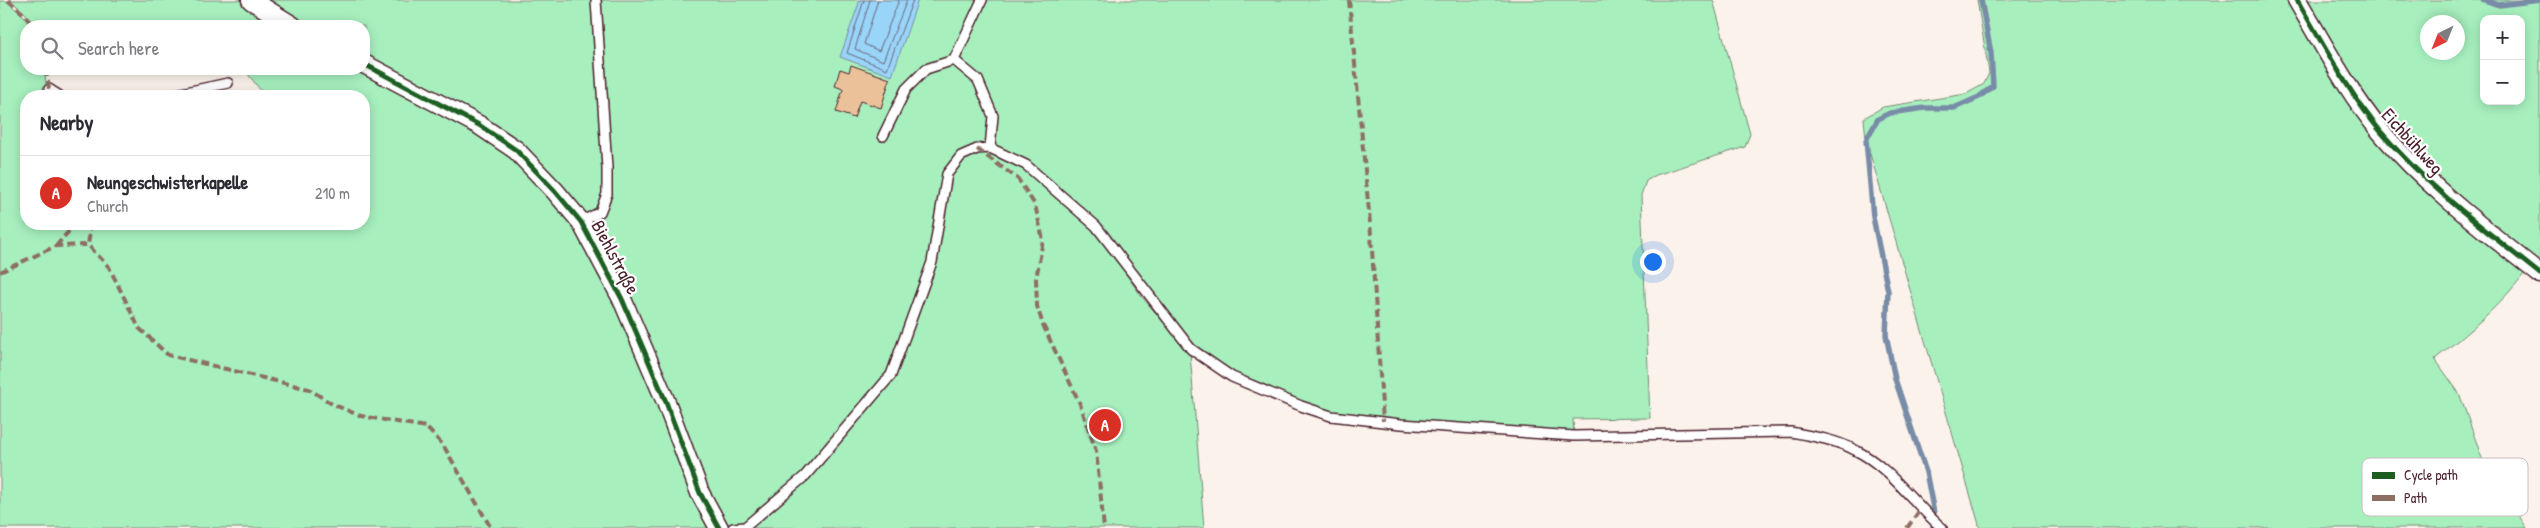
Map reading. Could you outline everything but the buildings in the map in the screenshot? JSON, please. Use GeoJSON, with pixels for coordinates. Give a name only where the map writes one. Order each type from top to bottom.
{"type":"FeatureCollection","features":[{"type":"Feature","properties":{"kind":"street"},"geometry":{"type":"LineString","coordinates":[[251,0],[283,20]]}},
{"type":"Feature","properties":{"kind":"street","name":"Eichbühlweg"},"geometry":{"type":"LineString","coordinates":[[2297,0],[2350,88],[2381,131],[2425,179],[2540,274]]}},
{"type":"Feature","properties":{"kind":"street","name":"Biehlstraße"},"geometry":{"type":"LineString","coordinates":[[370,67],[479,125],[516,150],[555,190],[581,222],[622,299],[666,402],[700,493],[719,528]]}},
{"type":"Feature","properties":{"kind":"lane"},"geometry":{"type":"LineString","coordinates":[[581,222],[600,212],[607,194],[608,168],[596,0]]}},
{"type":"Feature","properties":{"kind":"lane"},"geometry":{"type":"LineString","coordinates":[[883,136],[906,89],[926,69],[954,60],[982,0]]}},
{"type":"Feature","properties":{"kind":"lane"},"geometry":{"type":"LineString","coordinates":[[954,60],[978,80],[993,116],[990,148]]}},
{"type":"Feature","properties":{"kind":"lane"},"geometry":{"type":"LineString","coordinates":[[195,90],[228,83]]}},
{"type":"Feature","properties":{"kind":"lane"},"geometry":{"type":"LineString","coordinates":[[733,528],[745,527],[805,476],[891,375],[932,262],[947,174],[961,156],[977,148],[990,148],[1026,165],[1096,226],[1191,349],[1232,377],[1275,396],[1331,416],[1401,424],[1574,436],[1782,432],[1823,438],[1856,450],[1886,472],[1920,510],[1942,528]]}},
{"type":"Feature","properties":{"kind":"green space"},"geometry":{"type":"Polygon","coordinates":[[[10,0],[241,0],[273,20],[30,20],[26,14],[10,0]]]}},
{"type":"Feature","properties":{"kind":"green space"},"geometry":{"type":"Polygon","coordinates":[[[262,0],[1713,0],[1750,134],[1745,147],[1656,175],[1646,181],[1641,195],[1650,418],[1573,419],[1574,435],[1331,413],[1275,394],[1234,374],[1193,343],[1098,223],[1027,163],[995,145],[996,116],[988,152],[1024,168],[1094,228],[1142,297],[1190,353],[1204,528],[748,528],[773,509],[893,376],[930,261],[888,374],[803,474],[743,525],[719,528],[626,292],[559,184],[370,62],[370,20],[294,20],[262,0]]]}},
{"type":"Feature","properties":{"kind":"green space"},"geometry":{"type":"Polygon","coordinates":[[[1977,0],[2540,0],[2540,279],[2528,269],[2484,317],[2435,359],[2459,393],[2482,458],[2362,458],[2362,516],[2519,516],[2527,528],[1980,528],[1866,140],[1864,118],[1883,107],[1966,94],[1984,84],[1989,73],[1977,0]]]}},
{"type":"Feature","properties":{"kind":"green space"},"geometry":{"type":"Polygon","coordinates":[[[0,1],[6,1],[26,20],[20,20],[20,75],[45,75],[47,90],[20,90],[20,230],[370,230],[370,90],[260,90],[249,75],[368,75],[476,132],[512,156],[573,225],[617,302],[712,528],[0,528],[0,1]]]}},
{"type":"Feature","properties":{"kind":"water"},"geometry":{"type":"Polygon","coordinates":[[[860,0],[918,0],[892,76],[840,57],[860,0]]]}},
{"type":"Feature","properties":{"kind":"waterway"},"geometry":{"type":"LineString","coordinates":[[1934,513],[1926,472],[1895,379],[1886,335],[1888,291],[1873,217],[1866,140],[1878,119],[1890,113],[1925,108],[1954,108],[1979,97],[1993,86],[1991,53],[1981,0]]}},
{"type":"Feature","properties":{"kind":"waterway"},"geometry":{"type":"LineString","coordinates":[[2484,0],[2499,5],[2540,0]]}},
{"type":"Feature","properties":{"kind":"marked path"},"geometry":{"type":"LineString","coordinates":[[8,0],[28,20]]}},
{"type":"Feature","properties":{"kind":"marked path"},"geometry":{"type":"LineString","coordinates":[[1349,0],[1371,234],[1383,421]]}},
{"type":"Feature","properties":{"kind":"marked path"},"geometry":{"type":"LineString","coordinates":[[47,75],[49,90]]}},
{"type":"Feature","properties":{"kind":"marked path"},"geometry":{"type":"LineString","coordinates":[[977,149],[1018,179],[1035,205],[1043,240],[1036,279],[1037,306],[1043,325],[1080,404],[1096,451],[1104,528]]}},
{"type":"Feature","properties":{"kind":"marked path"},"geometry":{"type":"LineString","coordinates":[[56,246],[70,230]]}},
{"type":"Feature","properties":{"kind":"marked path"},"geometry":{"type":"LineString","coordinates":[[88,245],[90,230]]}},
{"type":"Feature","properties":{"kind":"marked path"},"geometry":{"type":"LineString","coordinates":[[0,272],[56,246],[88,245],[109,267],[139,328],[168,355],[309,389],[332,404],[361,416],[426,427],[443,445],[491,528]]}},
{"type":"Feature","properties":{"kind":"marked path"},"geometry":{"type":"LineString","coordinates":[[1907,528],[1920,510]]}},
{"type":"Feature","properties":{"kind":"cycle path"},"geometry":{"type":"LineString","coordinates":[[2297,0],[2326,51],[2369,117],[2381,132],[2437,189],[2540,274]]}},
{"type":"Feature","properties":{"kind":"cycle path"},"geometry":{"type":"LineString","coordinates":[[370,67],[479,125],[516,150],[581,222],[622,299],[666,402],[700,493],[719,528]]}},
{"type":"Feature","properties":{"kind":"place","name":"Neungeschwisterkapelle"},"geometry":{"type":"Point","coordinates":[1105,425]}}]}
